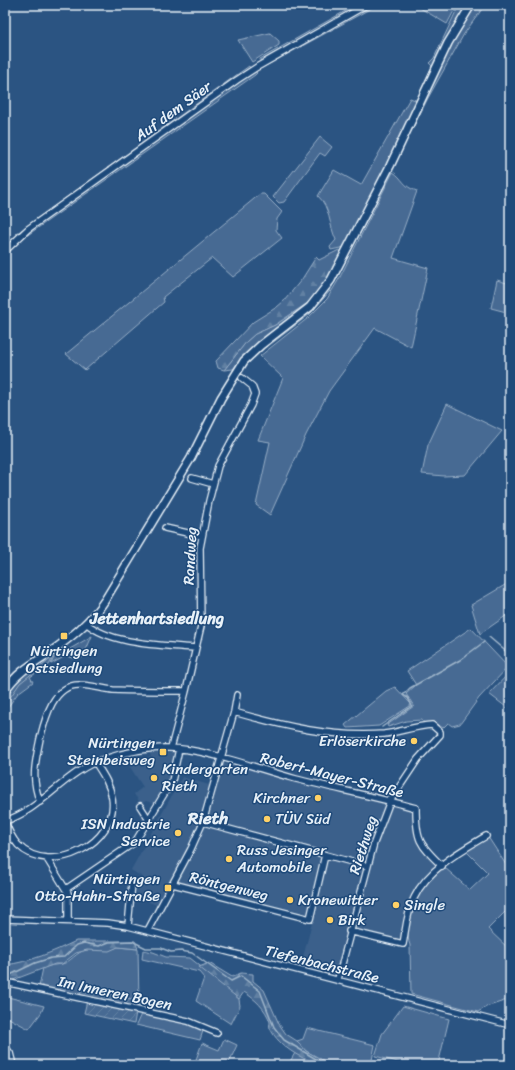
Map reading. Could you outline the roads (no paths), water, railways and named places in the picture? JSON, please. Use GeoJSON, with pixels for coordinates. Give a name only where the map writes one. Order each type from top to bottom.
{"type":"FeatureCollection","features":[{"type":"Feature","properties":{"kind":"main road"},"geometry":{"type":"LineString","coordinates":[[5,691],[21,673],[86,623],[100,607],[191,458],[221,398],[244,361],[261,344],[310,307],[331,280],[390,166],[448,43],[471,5]]}},
{"type":"Feature","properties":{"kind":"street","name":"Auf dem Säer"},"geometry":{"type":"LineString","coordinates":[[5,251],[28,229],[237,80],[366,5]]}},
{"type":"Feature","properties":{"kind":"street","name":"Randweg"},"geometry":{"type":"LineString","coordinates":[[171,748],[201,626],[201,536],[212,484],[226,448],[253,400],[254,390],[242,378]]}},
{"type":"Feature","properties":{"kind":"street"},"geometry":{"type":"LineString","coordinates":[[192,478],[212,484]]}},
{"type":"Feature","properties":{"kind":"street"},"geometry":{"type":"LineString","coordinates":[[165,528],[201,536]]}},
{"type":"Feature","properties":{"kind":"street"},"geometry":{"type":"LineString","coordinates":[[86,623],[96,630],[145,644],[195,648]]}},
{"type":"Feature","properties":{"kind":"street"},"geometry":{"type":"LineString","coordinates":[[40,802],[35,789],[34,778],[41,737],[52,704],[62,691],[79,685],[111,690],[186,691]]}},
{"type":"Feature","properties":{"kind":"street"},"geometry":{"type":"LineString","coordinates":[[148,930],[173,884],[203,822],[234,712],[237,695]]}},
{"type":"Feature","properties":{"kind":"street","name":"Riethweg"},"geometry":{"type":"LineString","coordinates":[[234,712],[281,725],[323,733],[386,733],[406,728],[432,725],[440,732],[440,735],[405,775],[390,801],[367,866],[338,979]]}},
{"type":"Feature","properties":{"kind":"street","name":"Robert-Mayer-Straße"},"geometry":{"type":"LineString","coordinates":[[5,821],[24,814],[63,781],[95,762],[133,751],[171,748],[220,758],[296,779],[416,808],[416,831],[425,850],[442,866]]}},
{"type":"Feature","properties":{"kind":"street"},"geometry":{"type":"LineString","coordinates":[[66,889],[131,847],[150,820],[172,781],[179,749]]}},
{"type":"Feature","properties":{"kind":"street"},"geometry":{"type":"LineString","coordinates":[[5,821],[12,838],[24,850],[36,856],[47,858],[64,857],[86,847],[98,837],[109,822],[113,806],[111,790],[95,762]]}},
{"type":"Feature","properties":{"kind":"street"},"geometry":{"type":"LineString","coordinates":[[140,806],[150,820]]}},
{"type":"Feature","properties":{"kind":"street"},"geometry":{"type":"LineString","coordinates":[[203,822],[367,866]]}},
{"type":"Feature","properties":{"kind":"street"},"geometry":{"type":"LineString","coordinates":[[350,931],[403,944],[408,916],[414,898],[423,884],[442,866],[486,836]]}},
{"type":"Feature","properties":{"kind":"street"},"geometry":{"type":"LineString","coordinates":[[5,842],[12,838]]}},
{"type":"Feature","properties":{"kind":"street","name":"Röntgenweg"},"geometry":{"type":"LineString","coordinates":[[173,884],[310,918],[325,855]]}},
{"type":"Feature","properties":{"kind":"street"},"geometry":{"type":"LineString","coordinates":[[47,858],[68,893],[68,921]]}},
{"type":"Feature","properties":{"kind":"street"},"geometry":{"type":"LineString","coordinates":[[128,926],[132,883]]}},
{"type":"Feature","properties":{"kind":"street","name":"Tiefenbachstraße"},"geometry":{"type":"LineString","coordinates":[[5,919],[108,922],[148,930],[510,1025]]}},
{"type":"Feature","properties":{"kind":"street","name":"Im Inneren Bogen"},"geometry":{"type":"LineString","coordinates":[[5,982],[188,1021],[217,1033]]}},
{"type":"Feature","properties":{"kind":"street"},"geometry":{"type":"LineString","coordinates":[[5,1047],[10,1053],[14,1065]]}},
{"type":"Feature","properties":{"kind":"waterway"},"geometry":{"type":"LineString","coordinates":[[489,637],[510,655]]}},
{"type":"Feature","properties":{"kind":"waterway"},"geometry":{"type":"LineString","coordinates":[[382,727],[412,706],[408,698],[403,695],[410,688],[460,660],[484,642]]}},
{"type":"Feature","properties":{"kind":"waterway"},"geometry":{"type":"LineString","coordinates":[[5,976],[35,963],[51,958],[64,957],[77,945],[84,943],[99,946],[109,942],[132,941],[146,948],[161,948],[171,952],[181,951],[192,953],[231,981],[241,976],[260,991],[274,1027],[284,1040],[326,1065]]}},
{"type":"Feature","properties":{"kind":"place","name":"Nürtingen Ostsiedlung"},"geometry":{"type":"Point","coordinates":[64,636]}},
{"type":"Feature","properties":{"kind":"place","name":"Erlöserkirche"},"geometry":{"type":"Point","coordinates":[414,741]}},
{"type":"Feature","properties":{"kind":"place","name":"Nürtingen Steinbeisweg"},"geometry":{"type":"Point","coordinates":[163,752]}},
{"type":"Feature","properties":{"kind":"place","name":"Kindergarten Rieth"},"geometry":{"type":"Point","coordinates":[154,778]}},
{"type":"Feature","properties":{"kind":"place","name":"Kirchner"},"geometry":{"type":"Point","coordinates":[318,798]}},
{"type":"Feature","properties":{"kind":"place","name":"TÜV Süd"},"geometry":{"type":"Point","coordinates":[267,819]}},
{"type":"Feature","properties":{"kind":"place","name":"ISN Industrie Service"},"geometry":{"type":"Point","coordinates":[178,833]}},
{"type":"Feature","properties":{"kind":"place","name":"Russ Jesinger Automobile"},"geometry":{"type":"Point","coordinates":[229,859]}},
{"type":"Feature","properties":{"kind":"place","name":"Nürtingen Otto-Hahn-Straße"},"geometry":{"type":"Point","coordinates":[168,888]}},
{"type":"Feature","properties":{"kind":"place","name":"Kronewitter"},"geometry":{"type":"Point","coordinates":[290,900]}},
{"type":"Feature","properties":{"kind":"place","name":"Single"},"geometry":{"type":"Point","coordinates":[396,905]}},
{"type":"Feature","properties":{"kind":"place","name":"Birk"},"geometry":{"type":"Point","coordinates":[330,920]}},
{"type":"Feature","properties":{"kind":"district","name":"Jettenhartsiedlung"},"geometry":{"type":"Point","coordinates":[157,618]}},
{"type":"Feature","properties":{"kind":"district","name":"Rieth"},"geometry":{"type":"Point","coordinates":[208,818]}}]}
